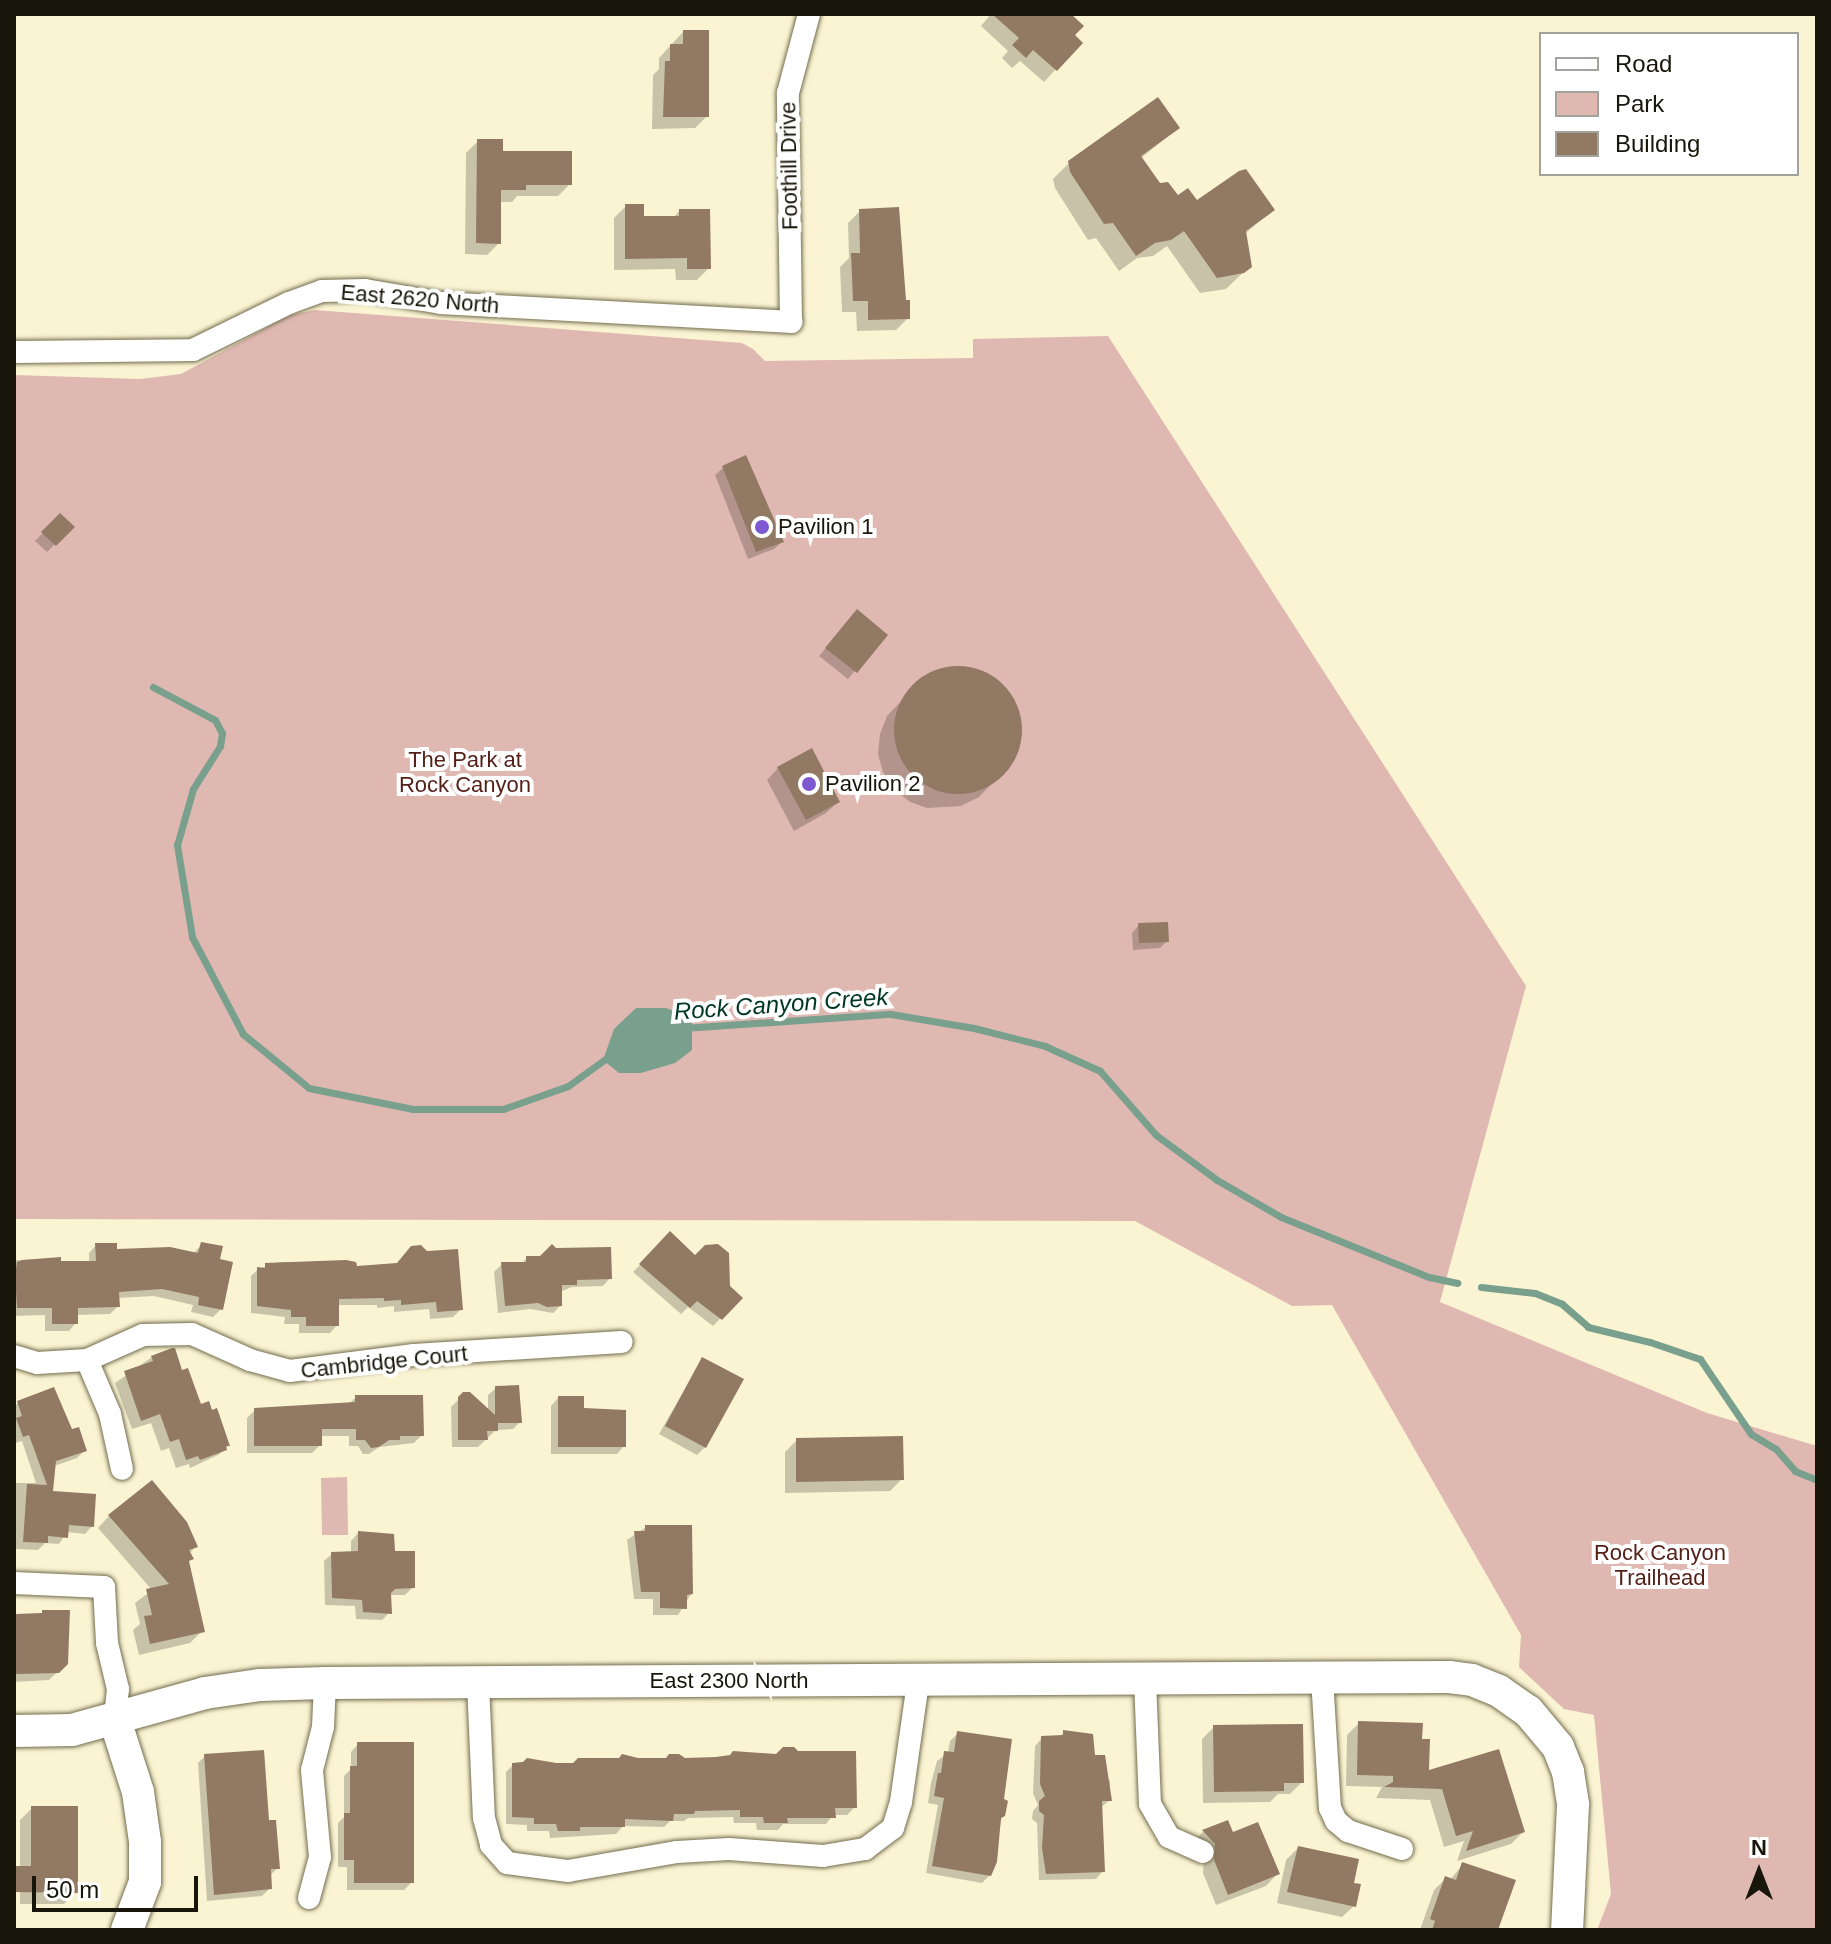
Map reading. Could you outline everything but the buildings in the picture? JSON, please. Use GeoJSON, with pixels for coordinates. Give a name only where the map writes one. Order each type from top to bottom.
{"type":"FeatureCollection","features":[{"type":"Feature","properties":{"kind":"street","name":"Foothill Drive"},"geometry":{"type":"LineString","coordinates":[[791,322],[788,93],[809,14]]}},
{"type":"Feature","properties":{"kind":"street","name":"East 2620 North"},"geometry":{"type":"LineString","coordinates":[[14,352],[193,350],[289,303],[322,291],[365,290],[441,303],[791,322]]}},
{"type":"Feature","properties":{"kind":"street","name":"Cambridge Court"},"geometry":{"type":"LineString","coordinates":[[14,1356],[37,1363],[87,1360],[143,1335],[192,1334],[250,1360],[290,1371],[414,1355],[622,1342]]}},
{"type":"Feature","properties":{"kind":"street"},"geometry":{"type":"LineString","coordinates":[[87,1360],[110,1414],[122,1469]]}},
{"type":"Feature","properties":{"kind":"street"},"geometry":{"type":"LineString","coordinates":[[14,1583],[104,1587],[107,1643],[118,1689],[115,1720],[138,1792],[145,1842],[145,1882],[127,1930]]}},
{"type":"Feature","properties":{"kind":"street","name":"East 2300 North"},"geometry":{"type":"LineString","coordinates":[[14,1731],[72,1730],[205,1693],[260,1685],[1449,1677],[1472,1680],[1499,1691],[1528,1711],[1558,1747],[1568,1772],[1573,1805],[1567,1930]]}},
{"type":"Feature","properties":{"kind":"street"},"geometry":{"type":"LineString","coordinates":[[1322,1678],[1330,1808],[1336,1821],[1348,1831],[1402,1849]]}},
{"type":"Feature","properties":{"kind":"street"},"geometry":{"type":"LineString","coordinates":[[1145,1680],[1150,1804],[1169,1837],[1203,1852]]}},
{"type":"Feature","properties":{"kind":"street"},"geometry":{"type":"LineString","coordinates":[[478,1683],[484,1818],[491,1845],[507,1863],[568,1871],[677,1852],[729,1849],[834,1855],[873,1845],[893,1828],[901,1802],[918,1682]]}},
{"type":"Feature","properties":{"kind":"street"},"geometry":{"type":"LineString","coordinates":[[309,1898],[320,1857],[312,1770],[323,1727],[325,1683]]}},
{"type":"Feature","properties":{"kind":"green space","name":"The Park at Rock Canyon"},"geometry":{"type":"Polygon","coordinates":[[[315,310],[742,343],[765,361],[973,358],[973,339],[1108,336],[1526,986],[1440,1302],[1707,1413],[1817,1446],[1817,1930],[1597,1930],[1611,1894],[1594,1715],[1564,1709],[1519,1667],[1521,1635],[1332,1305],[1292,1306],[1135,1221],[14,1219],[14,375],[140,379],[181,374],[290,315],[315,310]]]}},
{"type":"Feature","properties":{"kind":"green space"},"geometry":{"type":"Polygon","coordinates":[[[347,1477],[348,1535],[322,1535],[321,1478],[347,1477]]]}},
{"type":"Feature","properties":{"kind":"shaded area"},"geometry":{"type":"Polygon","coordinates":[[[636,1008],[666,1008],[692,1018],[692,1050],[675,1063],[641,1073],[619,1073],[603,1060],[614,1029],[636,1008]]]}},
{"type":"Feature","properties":{"kind":"waterway","name":"Rock Canyon Creek"},"geometry":{"type":"LineString","coordinates":[[153,687],[215,720],[222,733],[220,746],[193,789],[177,845],[192,937],[243,1034],[309,1088],[413,1109],[503,1109],[568,1086],[608,1057]]}},
{"type":"Feature","properties":{"kind":"waterway","name":"Rock Canyon Creek"},"geometry":{"type":"LineString","coordinates":[[683,1028],[891,1014],[974,1028],[1045,1046],[1100,1071],[1156,1135],[1217,1180],[1281,1217],[1429,1277],[1457,1283]]}},
{"type":"Feature","properties":{"kind":"waterway","name":"Rock Canyon Creek"},"geometry":{"type":"LineString","coordinates":[[1481,1287],[1535,1293],[1562,1304],[1588,1327],[1650,1342],[1700,1359],[1751,1434],[1776,1449],[1795,1471],[1817,1480]]}},
{"type":"Feature","properties":{"kind":"place","name":"Pavilion 1"},"geometry":{"type":"Point","coordinates":[762,527]}},
{"type":"Feature","properties":{"kind":"place","name":"Pavilion 2"},"geometry":{"type":"Point","coordinates":[809,784]}},
{"type":"Feature","properties":{"kind":"park label","name":"Rock Canyon Trailhead"},"geometry":{"type":"Point","coordinates":[1660,1564]}}]}
